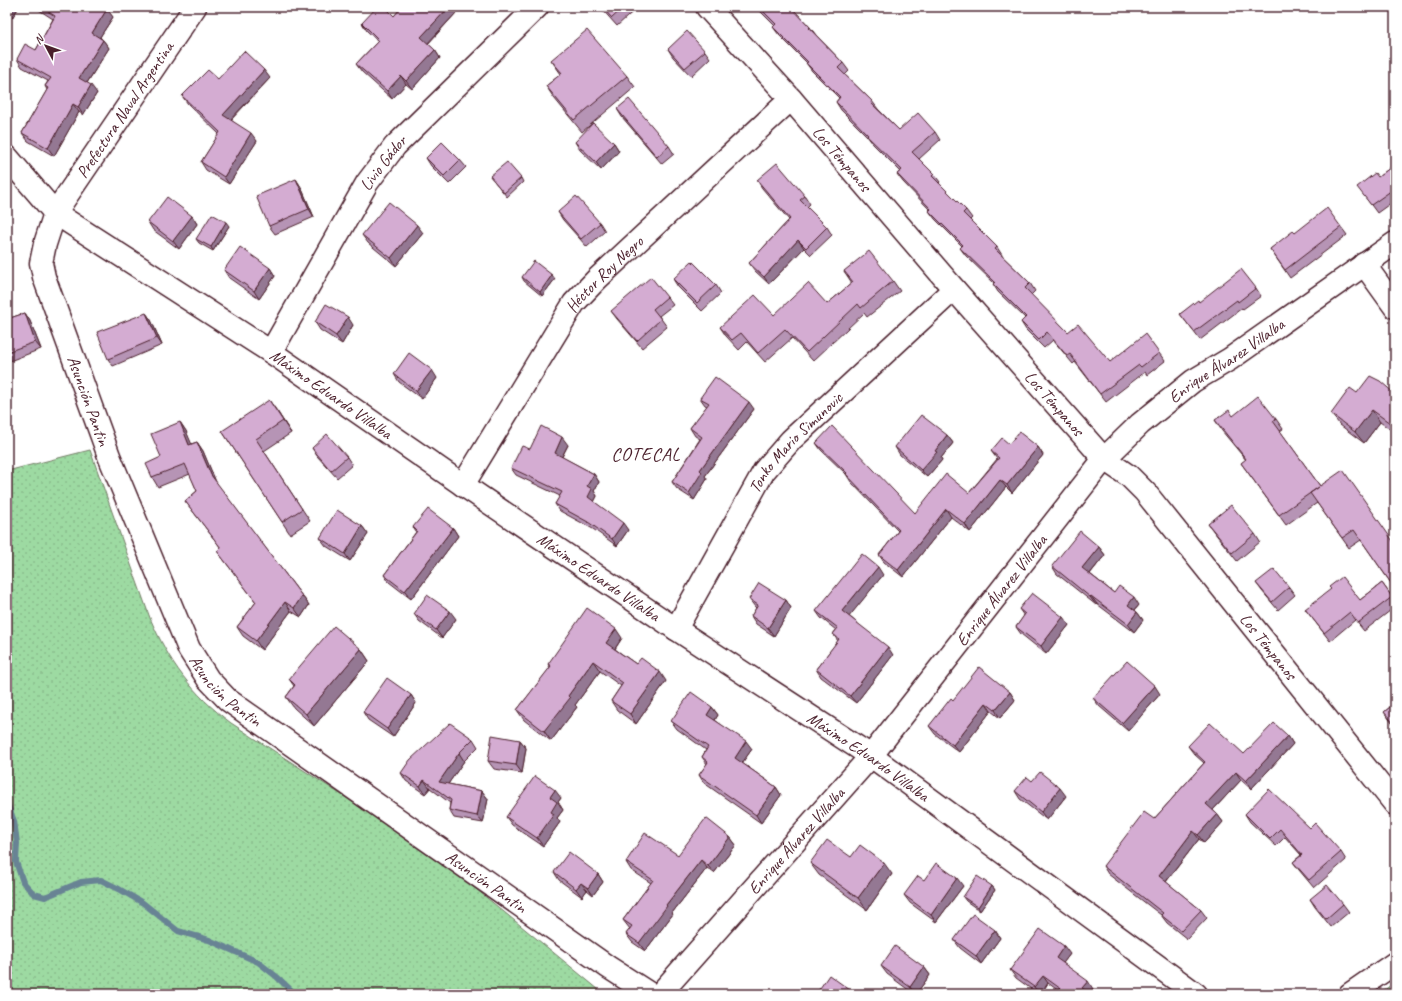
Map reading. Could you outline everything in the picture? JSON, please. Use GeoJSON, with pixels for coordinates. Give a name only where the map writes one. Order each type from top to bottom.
{"type":"FeatureCollection","features":[{"type":"Feature","properties":{"kind":"street","name":"Livio Gádor"},"geometry":{"type":"LineString","coordinates":[[271,352],[367,183],[395,146],[537,7]]}},
{"type":"Feature","properties":{"kind":"street","name":"Los Témpanos"},"geometry":{"type":"LineString","coordinates":[[707,7],[790,99],[954,289],[1104,459],[1129,476],[1145,492],[1395,804]]}},
{"type":"Feature","properties":{"kind":"street","name":"Prefectura Naval Argentina"},"geometry":{"type":"LineString","coordinates":[[55,213],[192,8]]}},
{"type":"Feature","properties":{"kind":"street","name":"Héctor Roy Negro"},"geometry":{"type":"LineString","coordinates":[[463,485],[574,303],[597,279],[790,99]]}},
{"type":"Feature","properties":{"kind":"street","name":"Máximo Eduardo Villalba"},"geometry":{"type":"LineString","coordinates":[[7,158],[55,213],[271,352],[463,485],[676,629],[871,756],[1196,994]]}},
{"type":"Feature","properties":{"kind":"street","name":"Asunción Pantin"},"geometry":{"type":"LineString","coordinates":[[55,213],[45,244],[41,264],[44,277],[112,464],[188,649],[208,679],[228,700],[608,967],[650,994]]}},
{"type":"Feature","properties":{"kind":"street","name":"Enrique Álvarez Villalba"},"geometry":{"type":"LineString","coordinates":[[660,994],[871,756],[1104,459],[1140,424],[1193,381],[1230,359],[1395,243]]}},
{"type":"Feature","properties":{"kind":"street"},"geometry":{"type":"LineString","coordinates":[[1364,264],[1395,307]]}},
{"type":"Feature","properties":{"kind":"street","name":"Tonko Mario Simunovic"},"geometry":{"type":"LineString","coordinates":[[676,629],[764,471],[791,440],[954,289]]}},
{"type":"Feature","properties":{"kind":"street"},"geometry":{"type":"LineString","coordinates":[[1350,994],[1395,963]]}},
{"type":"Feature","properties":{"kind":"green space"},"geometry":{"type":"Polygon","coordinates":[[[90,450],[150,618],[165,649],[193,689],[231,723],[408,838],[448,866],[604,994],[7,994],[7,471],[90,450]]]}},
{"type":"Feature","properties":{"kind":"green space"},"geometry":{"type":"Polygon","coordinates":[[[1395,982],[1395,994],[1379,994],[1395,982]]]}},
{"type":"Feature","properties":{"kind":"building"},"geometry":{"type":"Polygon","coordinates":[[[7,7],[14,7],[9,14],[7,12],[7,7]]]}},
{"type":"Feature","properties":{"kind":"building"},"geometry":{"type":"Polygon","coordinates":[[[41,7],[104,7],[107,9],[92,33],[103,40],[79,78],[91,85],[78,107],[73,104],[48,148],[22,133],[48,88],[45,86],[51,78],[17,59],[25,44],[36,50],[55,16],[41,7]]]}},
{"type":"Feature","properties":{"kind":"building"},"geometry":{"type":"Polygon","coordinates":[[[377,7],[385,7],[394,16],[402,7],[449,7],[421,37],[435,50],[406,81],[401,76],[387,91],[356,64],[379,40],[362,23],[377,7]]]}},
{"type":"Feature","properties":{"kind":"building"},"geometry":{"type":"Polygon","coordinates":[[[602,7],[624,7],[612,18],[602,7]]]}},
{"type":"Feature","properties":{"kind":"building"},"geometry":{"type":"Polygon","coordinates":[[[759,7],[791,7],[843,63],[838,68],[899,130],[918,113],[935,132],[912,152],[934,174],[932,176],[966,210],[963,213],[997,247],[995,249],[1030,283],[1025,288],[1068,332],[1078,324],[1110,362],[1145,334],[1159,353],[1141,367],[1139,365],[1100,394],[1070,354],[1067,356],[1047,332],[1039,340],[1021,322],[1026,317],[993,284],[995,282],[960,248],[963,245],[929,211],[931,209],[897,174],[902,170],[867,136],[868,135],[836,102],[840,97],[773,27],[776,24],[759,7]]]}},
{"type":"Feature","properties":{"kind":"building"},"geometry":{"type":"Polygon","coordinates":[[[587,30],[627,76],[574,120],[546,86],[562,73],[551,60],[587,30]]]}},
{"type":"Feature","properties":{"kind":"building"},"geometry":{"type":"Polygon","coordinates":[[[687,31],[705,51],[685,68],[668,49],[687,31]]]}},
{"type":"Feature","properties":{"kind":"building"},"geometry":{"type":"Polygon","coordinates":[[[244,51],[264,70],[223,115],[251,133],[224,177],[201,162],[220,132],[182,96],[208,70],[218,79],[244,51]]]}},
{"type":"Feature","properties":{"kind":"building"},"geometry":{"type":"Polygon","coordinates":[[[629,99],[669,146],[657,157],[617,109],[629,99]]]}},
{"type":"Feature","properties":{"kind":"building"},"geometry":{"type":"Polygon","coordinates":[[[593,123],[614,143],[596,162],[575,142],[593,123]]]}},
{"type":"Feature","properties":{"kind":"building"},"geometry":{"type":"Polygon","coordinates":[[[442,142],[460,160],[444,176],[426,158],[442,142]]]}},
{"type":"Feature","properties":{"kind":"building"},"geometry":{"type":"Polygon","coordinates":[[[507,162],[521,178],[504,193],[490,176],[507,162]]]}},
{"type":"Feature","properties":{"kind":"building"},"geometry":{"type":"Polygon","coordinates":[[[777,163],[805,196],[800,200],[827,227],[806,248],[798,240],[764,277],[749,263],[790,219],[757,180],[777,163]]]}},
{"type":"Feature","properties":{"kind":"building"},"geometry":{"type":"Polygon","coordinates":[[[1395,164],[1395,188],[1371,205],[1357,187],[1375,173],[1378,177],[1395,164]]]}},
{"type":"Feature","properties":{"kind":"building"},"geometry":{"type":"Polygon","coordinates":[[[296,179],[309,209],[269,226],[256,196],[296,179]]]}},
{"type":"Feature","properties":{"kind":"building"},"geometry":{"type":"Polygon","coordinates":[[[576,196],[600,223],[581,239],[558,212],[576,196]]]}},
{"type":"Feature","properties":{"kind":"building"},"geometry":{"type":"Polygon","coordinates":[[[167,197],[192,216],[173,241],[148,222],[167,197]]]}},
{"type":"Feature","properties":{"kind":"building"},"geometry":{"type":"Polygon","coordinates":[[[389,202],[417,225],[391,258],[362,235],[389,202]]]}},
{"type":"Feature","properties":{"kind":"building"},"geometry":{"type":"Polygon","coordinates":[[[1327,208],[1341,227],[1285,270],[1270,249],[1293,231],[1295,233],[1327,208]]]}},
{"type":"Feature","properties":{"kind":"building"},"geometry":{"type":"Polygon","coordinates":[[[212,214],[226,222],[211,247],[196,239],[212,214]]]}},
{"type":"Feature","properties":{"kind":"building"},"geometry":{"type":"Polygon","coordinates":[[[240,247],[270,268],[254,291],[224,270],[240,247]]]}},
{"type":"Feature","properties":{"kind":"building"},"geometry":{"type":"Polygon","coordinates":[[[869,251],[893,281],[861,308],[858,304],[807,352],[785,329],[758,353],[741,333],[732,340],[720,327],[755,295],[774,315],[808,283],[827,304],[853,282],[844,271],[869,251]]]}},
{"type":"Feature","properties":{"kind":"building"},"geometry":{"type":"Polygon","coordinates":[[[534,261],[552,275],[540,292],[522,277],[534,261]]]}},
{"type":"Feature","properties":{"kind":"building"},"geometry":{"type":"Polygon","coordinates":[[[692,261],[716,285],[697,303],[673,279],[692,261]]]}},
{"type":"Feature","properties":{"kind":"building"},"geometry":{"type":"Polygon","coordinates":[[[1241,269],[1256,288],[1238,302],[1237,300],[1194,332],[1180,314],[1198,300],[1199,302],[1241,269]]]}},
{"type":"Feature","properties":{"kind":"building"},"geometry":{"type":"Polygon","coordinates":[[[651,277],[667,297],[653,309],[661,319],[637,341],[611,311],[651,277]]]}},
{"type":"Feature","properties":{"kind":"building"},"geometry":{"type":"Polygon","coordinates":[[[326,304],[348,317],[336,336],[315,322],[326,304]]]}},
{"type":"Feature","properties":{"kind":"building"},"geometry":{"type":"Polygon","coordinates":[[[25,313],[35,342],[7,352],[7,319],[25,313]]]}},
{"type":"Feature","properties":{"kind":"building"},"geometry":{"type":"Polygon","coordinates":[[[146,313],[157,338],[108,359],[97,332],[146,313]]]}},
{"type":"Feature","properties":{"kind":"building"},"geometry":{"type":"Polygon","coordinates":[[[409,353],[432,370],[416,391],[394,374],[409,353]]]}},
{"type":"Feature","properties":{"kind":"building"},"geometry":{"type":"Polygon","coordinates":[[[1370,376],[1380,381],[1395,394],[1395,416],[1390,423],[1372,410],[1355,432],[1331,414],[1350,388],[1357,393],[1370,376]]]}},
{"type":"Feature","properties":{"kind":"building"},"geometry":{"type":"Polygon","coordinates":[[[715,377],[749,402],[700,470],[702,472],[689,493],[672,482],[702,437],[690,428],[709,403],[700,398],[715,377]]]}},
{"type":"Feature","properties":{"kind":"building"},"geometry":{"type":"Polygon","coordinates":[[[1258,396],[1276,419],[1273,421],[1320,486],[1343,470],[1395,544],[1395,580],[1391,583],[1354,530],[1342,538],[1310,493],[1279,515],[1241,463],[1246,459],[1215,420],[1229,410],[1233,416],[1258,396]]]}},
{"type":"Feature","properties":{"kind":"building"},"geometry":{"type":"Polygon","coordinates":[[[269,400],[283,421],[256,439],[302,509],[282,522],[222,431],[269,400]]]}},
{"type":"Feature","properties":{"kind":"building"},"geometry":{"type":"Polygon","coordinates":[[[921,415],[947,435],[935,451],[937,452],[921,470],[895,447],[921,415]]]}},
{"type":"Feature","properties":{"kind":"building"},"geometry":{"type":"Polygon","coordinates":[[[180,422],[189,445],[197,442],[211,475],[260,540],[259,541],[302,596],[294,608],[285,602],[256,641],[237,627],[256,602],[217,551],[221,548],[185,501],[197,491],[185,464],[152,477],[146,464],[161,457],[151,434],[180,422]]]}},
{"type":"Feature","properties":{"kind":"building"},"geometry":{"type":"Polygon","coordinates":[[[541,426],[562,437],[555,453],[594,474],[587,486],[592,489],[588,497],[623,523],[612,539],[588,522],[555,504],[562,492],[511,468],[522,446],[530,449],[541,426]]]}},
{"type":"Feature","properties":{"kind":"building"},"geometry":{"type":"Polygon","coordinates":[[[832,426],[915,513],[946,474],[969,493],[999,458],[991,451],[1002,438],[1009,444],[1019,432],[1038,447],[1007,485],[1000,480],[965,524],[946,509],[898,570],[879,555],[899,530],[846,474],[847,473],[816,443],[832,426]]]}},
{"type":"Feature","properties":{"kind":"building"},"geometry":{"type":"Polygon","coordinates":[[[327,434],[347,457],[331,471],[312,448],[327,434]]]}},
{"type":"Feature","properties":{"kind":"building"},"geometry":{"type":"Polygon","coordinates":[[[1231,505],[1255,534],[1232,553],[1208,524],[1231,505]]]}},
{"type":"Feature","properties":{"kind":"building"},"geometry":{"type":"Polygon","coordinates":[[[428,509],[453,528],[405,591],[384,575],[417,531],[413,527],[428,509]]]}},
{"type":"Feature","properties":{"kind":"building"},"geometry":{"type":"Polygon","coordinates":[[[337,510],[362,526],[345,554],[320,538],[337,510]]]}},
{"type":"Feature","properties":{"kind":"building"},"geometry":{"type":"Polygon","coordinates":[[[1080,531],[1099,547],[1082,568],[1114,593],[1119,586],[1134,597],[1128,605],[1137,612],[1128,624],[1091,596],[1090,597],[1052,566],[1080,531]]]}},
{"type":"Feature","properties":{"kind":"building"},"geometry":{"type":"Polygon","coordinates":[[[862,554],[878,567],[842,611],[888,647],[850,696],[816,669],[839,639],[833,634],[838,628],[816,611],[862,554]]]}},
{"type":"Feature","properties":{"kind":"building"},"geometry":{"type":"Polygon","coordinates":[[[1274,569],[1289,587],[1272,602],[1256,583],[1274,569]]]}},
{"type":"Feature","properties":{"kind":"building"},"geometry":{"type":"Polygon","coordinates":[[[1342,577],[1360,600],[1382,583],[1392,597],[1358,623],[1350,612],[1324,633],[1305,609],[1331,589],[1329,587],[1342,577]]]}},
{"type":"Feature","properties":{"kind":"building"},"geometry":{"type":"Polygon","coordinates":[[[759,583],[786,600],[768,628],[751,616],[758,605],[749,599],[759,583]]]}},
{"type":"Feature","properties":{"kind":"building"},"geometry":{"type":"Polygon","coordinates":[[[1032,593],[1063,617],[1041,646],[1016,627],[1025,614],[1019,609],[1032,593]]]}},
{"type":"Feature","properties":{"kind":"building"},"geometry":{"type":"Polygon","coordinates":[[[427,595],[450,611],[436,630],[414,614],[427,595]]]}},
{"type":"Feature","properties":{"kind":"building"},"geometry":{"type":"Polygon","coordinates":[[[587,608],[616,629],[606,643],[636,664],[641,658],[660,672],[630,714],[611,701],[623,683],[593,661],[568,696],[570,698],[544,731],[517,710],[551,666],[548,664],[587,608]]]}},
{"type":"Feature","properties":{"kind":"building"},"geometry":{"type":"Polygon","coordinates":[[[334,626],[361,649],[306,714],[286,697],[295,685],[289,679],[334,626]]]}},
{"type":"Feature","properties":{"kind":"building"},"geometry":{"type":"Polygon","coordinates":[[[1395,645],[1395,652],[1392,647],[1395,645]]]}},
{"type":"Feature","properties":{"kind":"building"},"geometry":{"type":"Polygon","coordinates":[[[1127,661],[1155,686],[1122,723],[1093,698],[1127,661]]]}},
{"type":"Feature","properties":{"kind":"building"},"geometry":{"type":"Polygon","coordinates":[[[979,667],[1010,692],[995,710],[986,703],[953,745],[929,726],[951,698],[953,700],[979,667]]]}},
{"type":"Feature","properties":{"kind":"building"},"geometry":{"type":"Polygon","coordinates":[[[387,678],[411,695],[387,729],[363,712],[387,678]]]}},
{"type":"Feature","properties":{"kind":"building"},"geometry":{"type":"Polygon","coordinates":[[[691,692],[712,707],[707,715],[746,741],[735,758],[776,787],[756,815],[699,775],[708,762],[702,757],[708,747],[671,721],[691,692]]]}},
{"type":"Feature","properties":{"kind":"building"},"geometry":{"type":"Polygon","coordinates":[[[1395,703],[1395,725],[1384,712],[1395,703]]]}},
{"type":"Feature","properties":{"kind":"building"},"geometry":{"type":"Polygon","coordinates":[[[450,723],[473,739],[459,753],[439,782],[482,791],[477,816],[449,810],[451,800],[424,780],[420,786],[401,773],[410,760],[450,723]]]}},
{"type":"Feature","properties":{"kind":"building"},"geometry":{"type":"Polygon","coordinates":[[[1210,723],[1244,754],[1274,723],[1288,736],[1246,781],[1236,772],[1206,804],[1217,814],[1198,835],[1193,831],[1159,876],[1201,910],[1181,931],[1161,915],[1163,913],[1103,866],[1144,812],[1154,819],[1205,762],[1188,746],[1210,723]]]}},
{"type":"Feature","properties":{"kind":"building"},"geometry":{"type":"Polygon","coordinates":[[[492,735],[520,740],[516,765],[488,761],[492,735]]]}},
{"type":"Feature","properties":{"kind":"building"},"geometry":{"type":"Polygon","coordinates":[[[1040,772],[1060,788],[1041,812],[1015,791],[1027,777],[1032,781],[1040,772]]]}},
{"type":"Feature","properties":{"kind":"building"},"geometry":{"type":"Polygon","coordinates":[[[535,776],[555,790],[550,797],[557,802],[551,812],[554,814],[537,838],[506,817],[535,776]]]}},
{"type":"Feature","properties":{"kind":"building"},"geometry":{"type":"Polygon","coordinates":[[[1269,789],[1310,828],[1315,823],[1341,852],[1309,880],[1293,862],[1302,855],[1280,829],[1270,839],[1245,814],[1269,789]]]}},
{"type":"Feature","properties":{"kind":"building"},"geometry":{"type":"Polygon","coordinates":[[[706,818],[730,837],[708,866],[701,860],[639,943],[626,934],[632,926],[623,920],[653,880],[626,862],[645,833],[678,855],[706,818]]]}},
{"type":"Feature","properties":{"kind":"building"},"geometry":{"type":"Polygon","coordinates":[[[827,840],[851,857],[860,845],[884,863],[858,898],[810,863],[827,840]]]}},
{"type":"Feature","properties":{"kind":"building"},"geometry":{"type":"Polygon","coordinates":[[[569,852],[598,874],[588,888],[581,883],[576,889],[554,872],[569,852]]]}},
{"type":"Feature","properties":{"kind":"building"},"geometry":{"type":"Polygon","coordinates":[[[936,863],[957,878],[931,915],[904,895],[918,876],[924,880],[936,863]]]}},
{"type":"Feature","properties":{"kind":"building"},"geometry":{"type":"Polygon","coordinates":[[[977,876],[992,886],[978,907],[963,897],[977,876]]]}},
{"type":"Feature","properties":{"kind":"building"},"geometry":{"type":"Polygon","coordinates":[[[1327,885],[1343,904],[1326,919],[1310,899],[1327,885]]]}},
{"type":"Feature","properties":{"kind":"building"},"geometry":{"type":"Polygon","coordinates":[[[973,914],[995,930],[976,956],[954,940],[973,914]]]}},
{"type":"Feature","properties":{"kind":"building"},"geometry":{"type":"Polygon","coordinates":[[[1040,929],[1064,946],[1056,958],[1088,981],[1082,988],[1090,994],[1068,994],[1043,976],[1034,987],[1010,970],[1040,929]]]}},
{"type":"Feature","properties":{"kind":"building"},"geometry":{"type":"Polygon","coordinates":[[[895,946],[924,967],[910,987],[881,966],[895,946]]]}},
{"type":"Feature","properties":{"kind":"building"},"geometry":{"type":"Polygon","coordinates":[[[829,975],[850,990],[847,994],[816,994],[829,975]]]}},
{"type":"Feature","properties":{"kind":"waterway"},"geometry":{"type":"LineString","coordinates":[[7,803],[14,821],[17,843],[16,862],[23,882],[34,894],[45,897],[81,882],[101,880],[143,903],[178,931],[209,940],[258,962],[295,994]]}},
{"type":"Feature","properties":{"kind":"district","name":"COTECAL"},"geometry":{"type":"Point","coordinates":[646,454]}}]}
